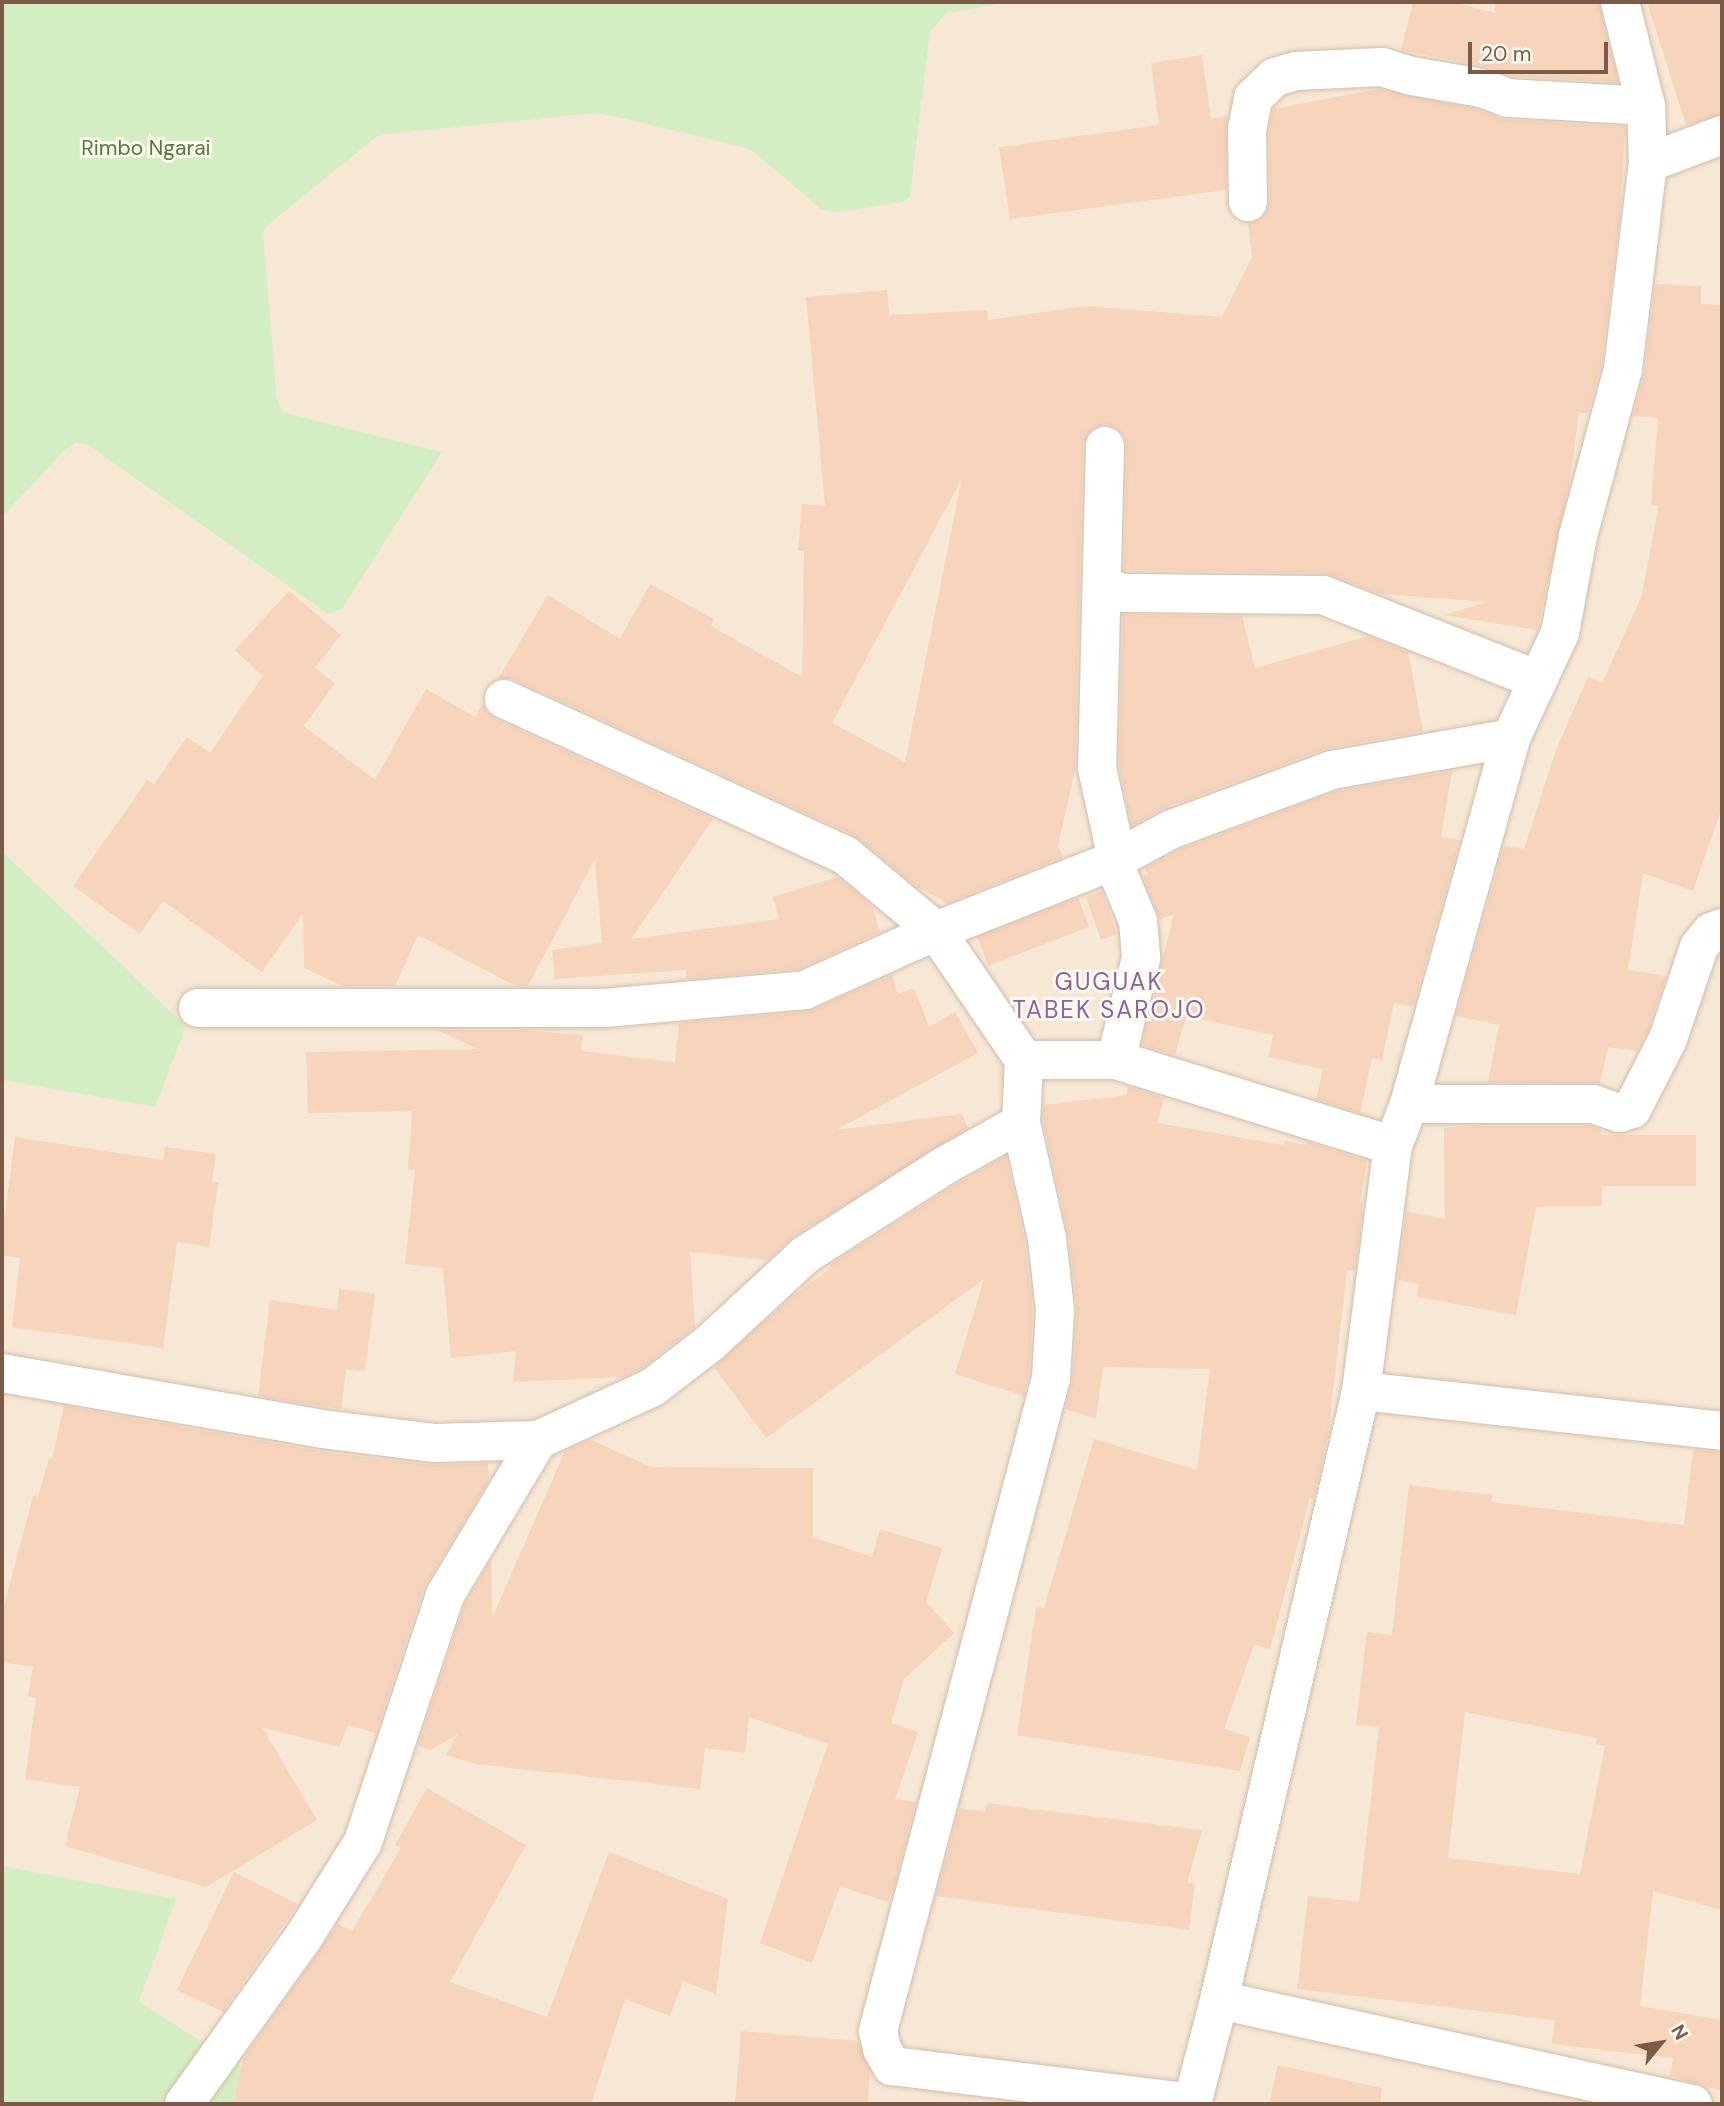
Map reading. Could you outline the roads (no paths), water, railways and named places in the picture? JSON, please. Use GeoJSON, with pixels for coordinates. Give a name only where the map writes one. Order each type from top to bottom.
{"type":"FeatureCollection","features":[{"type":"Feature","properties":{"kind":"street"},"geometry":{"type":"LineString","coordinates":[[504,699],[845,855],[936,931],[1024,1060],[1021,1123],[1047,1238],[1054,1299],[1051,1378],[877,2031],[882,2049],[892,2066],[1192,2104],[1219,2000],[1361,1391],[1393,1146],[1409,1104],[1511,738],[1560,633],[1578,536],[1623,369],[1648,163],[1646,106],[1620,2]]}},
{"type":"Feature","properties":{"kind":"street"},"geometry":{"type":"LineString","coordinates":[[1248,202],[1247,130],[1253,98],[1275,78],[1296,71],[1382,67],[1412,76],[1481,88],[1508,98],[1646,106]]}},
{"type":"Feature","properties":{"kind":"street"},"geometry":{"type":"LineString","coordinates":[[1648,163],[1722,135]]}},
{"type":"Feature","properties":{"kind":"street"},"geometry":{"type":"LineString","coordinates":[[1105,446],[1097,768],[1114,845],[1113,861],[1138,921],[1141,958],[1116,1060]]}},
{"type":"Feature","properties":{"kind":"street"},"geometry":{"type":"LineString","coordinates":[[1103,587],[1124,593],[1323,595],[1538,680]]}},
{"type":"Feature","properties":{"kind":"street"},"geometry":{"type":"LineString","coordinates":[[198,1008],[605,1008],[805,990],[936,931],[1113,861],[1172,829],[1332,770],[1511,738]]}},
{"type":"Feature","properties":{"kind":"street"},"geometry":{"type":"LineString","coordinates":[[1409,1104],[1592,1104],[1619,1113],[1632,1109],[1668,1040],[1699,947],[1711,932],[1722,928]]}},
{"type":"Feature","properties":{"kind":"street"},"geometry":{"type":"LineString","coordinates":[[1024,1060],[1116,1060],[1393,1146]]}},
{"type":"Feature","properties":{"kind":"street"},"geometry":{"type":"LineString","coordinates":[[2,1373],[322,1429],[435,1443],[538,1440],[653,1387],[710,1343],[805,1255],[944,1166],[1021,1123]]}},
{"type":"Feature","properties":{"kind":"street"},"geometry":{"type":"LineString","coordinates":[[1361,1391],[1722,1431]]}},
{"type":"Feature","properties":{"kind":"street"},"geometry":{"type":"LineString","coordinates":[[184,2104],[303,1938],[363,1842],[445,1595],[538,1440]]}},
{"type":"Feature","properties":{"kind":"street"},"geometry":{"type":"LineString","coordinates":[[1219,2000],[1693,2104]]}},
{"type":"Feature","properties":{"kind":"district","name":"GUGUAK TABEK SAROJO"},"geometry":{"type":"Point","coordinates":[1109,996]}},
{"type":"Feature","properties":{"kind":"park label","name":"Rimbo Ngarai"},"geometry":{"type":"Point","coordinates":[146,148]}}]}
